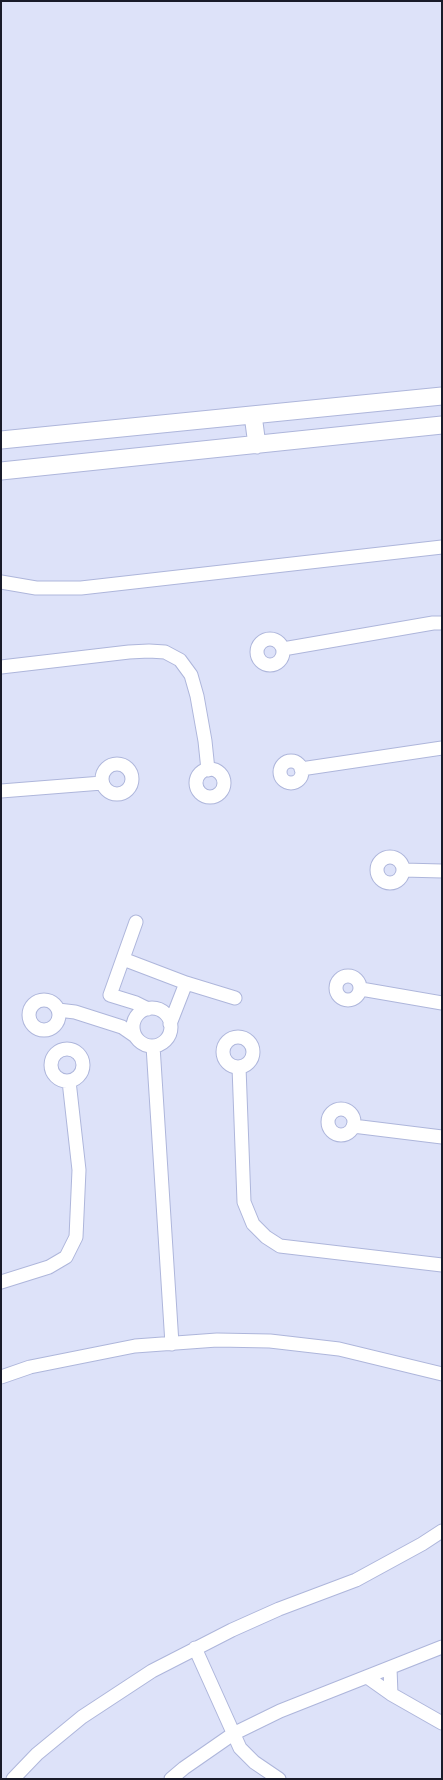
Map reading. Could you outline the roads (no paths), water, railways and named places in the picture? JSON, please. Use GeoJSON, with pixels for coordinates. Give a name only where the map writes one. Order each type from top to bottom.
{"type":"FeatureCollection","features":[{"type":"Feature","properties":{"kind":"main road"},"geometry":{"type":"LineString","coordinates":[[1,440],[442,396]]}},
{"type":"Feature","properties":{"kind":"main road"},"geometry":{"type":"LineString","coordinates":[[253,415],[257,445]]}},
{"type":"Feature","properties":{"kind":"main road"},"geometry":{"type":"LineString","coordinates":[[1,471],[442,425]]}},
{"type":"Feature","properties":{"kind":"street"},"geometry":{"type":"LineString","coordinates":[[1,582],[36,588],[81,588],[442,547]]}},
{"type":"Feature","properties":{"kind":"street"},"geometry":{"type":"LineString","coordinates":[[283,649],[433,623],[442,623]]}},
{"type":"Feature","properties":{"kind":"street"},"geometry":{"type":"LineString","coordinates":[[1,667],[130,652],[165,652],[180,660],[191,675],[197,696],[205,741],[208,770]]}},
{"type":"Feature","properties":{"kind":"street"},"geometry":{"type":"LineString","coordinates":[[301,769],[442,748]]}},
{"type":"Feature","properties":{"kind":"street"},"geometry":{"type":"LineString","coordinates":[[1,791],[102,783]]}},
{"type":"Feature","properties":{"kind":"street"},"geometry":{"type":"LineString","coordinates":[[403,870],[442,871]]}},
{"type":"Feature","properties":{"kind":"street"},"geometry":{"type":"LineString","coordinates":[[136,922],[110,995],[135,1019],[141,1043],[153,1046],[164,1041],[170,1030],[170,1015],[186,983]]}},
{"type":"Feature","properties":{"kind":"street"},"geometry":{"type":"LineString","coordinates":[[123,960],[186,983],[235,998]]}},
{"type":"Feature","properties":{"kind":"street"},"geometry":{"type":"LineString","coordinates":[[361,989],[442,1003]]}},
{"type":"Feature","properties":{"kind":"street"},"geometry":{"type":"LineString","coordinates":[[58,1010],[135,1019],[160,1010],[170,1015]]}},
{"type":"Feature","properties":{"kind":"street"},"geometry":{"type":"LineString","coordinates":[[153,1046],[172,1344]]}},
{"type":"Feature","properties":{"kind":"street"},"geometry":{"type":"LineString","coordinates":[[239,1067],[244,1202],[253,1224],[266,1237],[280,1246],[442,1265]]}},
{"type":"Feature","properties":{"kind":"street"},"geometry":{"type":"LineString","coordinates":[[1,1282],[49,1267],[66,1257],[76,1237],[79,1170],[69,1081]]}},
{"type":"Feature","properties":{"kind":"street"},"geometry":{"type":"LineString","coordinates":[[353,1126],[442,1137]]}},
{"type":"Feature","properties":{"kind":"street"},"geometry":{"type":"LineString","coordinates":[[1,1376],[30,1367],[128,1348],[217,1340],[270,1341],[331,1348],[398,1362],[442,1374]]}},
{"type":"Feature","properties":{"kind":"street"},"geometry":{"type":"LineString","coordinates":[[13,1779],[37,1754],[82,1717],[152,1671],[195,1648],[279,1609],[356,1580],[422,1544],[442,1531]]}},
{"type":"Feature","properties":{"kind":"street"},"geometry":{"type":"LineString","coordinates":[[171,1779],[184,1768],[234,1734],[280,1711],[442,1647]]}},
{"type":"Feature","properties":{"kind":"street"},"geometry":{"type":"LineString","coordinates":[[195,1648],[240,1748],[254,1762],[279,1779]]}},
{"type":"Feature","properties":{"kind":"street"},"geometry":{"type":"LineString","coordinates":[[390,1668],[391,1694]]}},
{"type":"Feature","properties":{"kind":"street"},"geometry":{"type":"LineString","coordinates":[[367,1677],[391,1694],[442,1723]]}}]}
